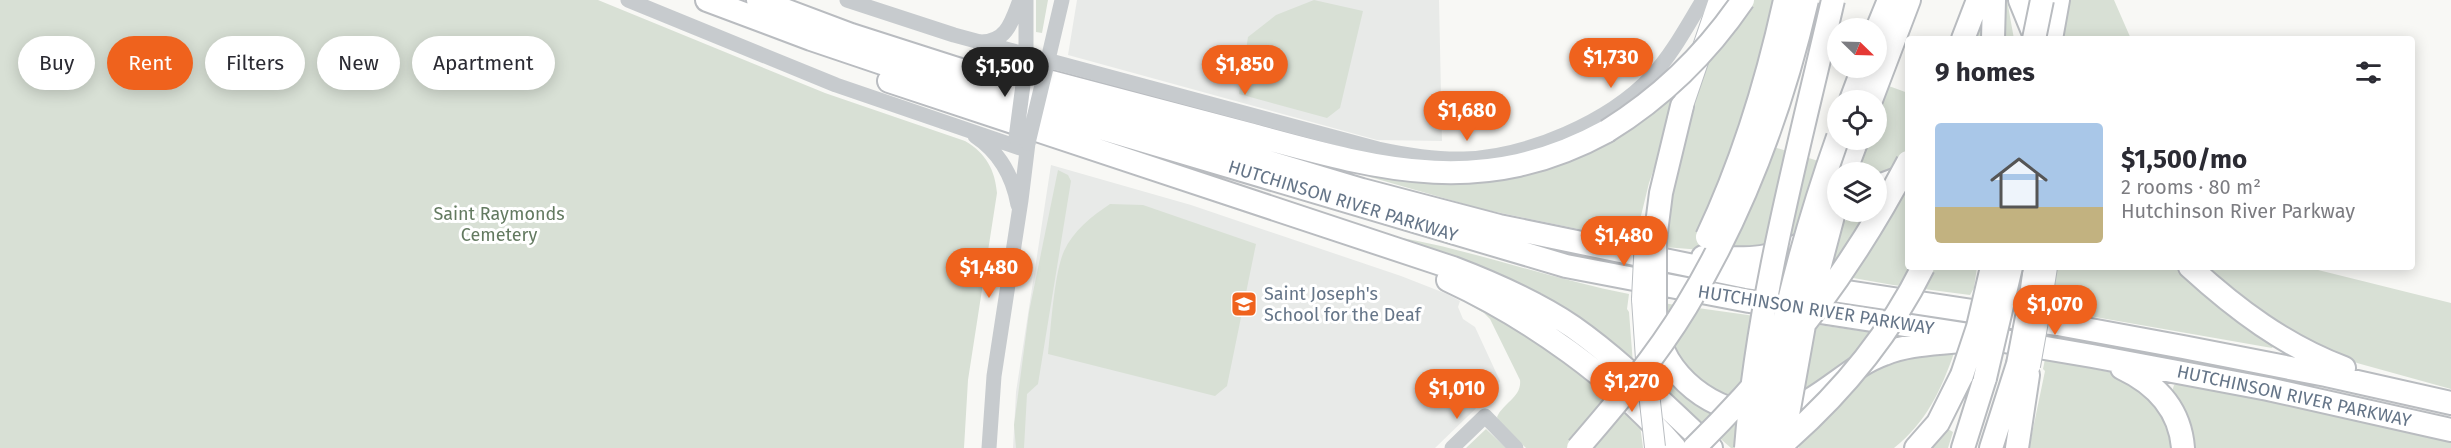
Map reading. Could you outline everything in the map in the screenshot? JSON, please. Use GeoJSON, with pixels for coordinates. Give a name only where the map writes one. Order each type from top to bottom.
{"type":"FeatureCollection","features":[{"type":"Feature","properties":{"kind":"highway"},"geometry":{"type":"LineString","coordinates":[[707,0],[811,39],[887,81],[1464,272],[1534,304],[1593,342],[1711,448]]}},
{"type":"Feature","properties":{"kind":"highway"},"geometry":{"type":"LineString","coordinates":[[758,0],[872,42],[1362,190],[1499,226],[1605,248],[1724,258],[1770,257],[1785,253],[1807,241],[1831,222]]}},
{"type":"Feature","properties":{"kind":"highway"},"geometry":{"type":"LineString","coordinates":[[872,42],[952,55],[1344,160],[1396,170],[1438,172],[1501,169],[1523,165],[1562,152],[1607,131],[1637,112],[1677,78],[1710,45],[1743,0]]}},
{"type":"Feature","properties":{"kind":"highway"},"geometry":{"type":"LineString","coordinates":[[1577,448],[1657,334],[1708,236],[1748,137],[1785,0]]}},
{"type":"Feature","properties":{"kind":"highway"},"geometry":{"type":"LineString","coordinates":[[1577,448],[1662,343],[1685,309],[1716,254],[1769,133],[1789,71],[1807,0]]}},
{"type":"Feature","properties":{"kind":"highway"},"geometry":{"type":"LineString","coordinates":[[1746,448],[1757,355],[1771,271],[1833,0]]}},
{"type":"Feature","properties":{"kind":"highway"},"geometry":{"type":"LineString","coordinates":[[1882,18],[1889,0]]}},
{"type":"Feature","properties":{"kind":"highway"},"geometry":{"type":"LineString","coordinates":[[1875,90],[1909,0]]}},
{"type":"Feature","properties":{"kind":"highway"},"geometry":{"type":"LineString","coordinates":[[1964,36],[1980,0]]}},
{"type":"Feature","properties":{"kind":"highway"},"geometry":{"type":"LineString","coordinates":[[1979,36],[1980,0]]}},
{"type":"Feature","properties":{"kind":"highway"},"geometry":{"type":"LineString","coordinates":[[1994,0],[1994,36]]}},
{"type":"Feature","properties":{"kind":"highway"},"geometry":{"type":"LineString","coordinates":[[2019,0],[2023,36]]}},
{"type":"Feature","properties":{"kind":"highway"},"geometry":{"type":"LineString","coordinates":[[2019,0],[2032,36]]}},
{"type":"Feature","properties":{"kind":"highway"},"geometry":{"type":"LineString","coordinates":[[2034,36],[2042,0]]}},
{"type":"Feature","properties":{"kind":"highway"},"geometry":{"type":"LineString","coordinates":[[2052,36],[2058,0]]}},
{"type":"Feature","properties":{"kind":"highway","name":"HUTCHINSON RIVER PARKWAY"},"geometry":{"type":"LineString","coordinates":[[811,39],[954,85],[1556,264],[1704,293],[2092,356],[2298,395],[2451,430]]}},
{"type":"Feature","properties":{"kind":"highway"},"geometry":{"type":"LineString","coordinates":[[1682,106],[1650,239],[1648,300],[1660,342],[1667,357],[1681,376],[1697,391],[1731,409],[1755,413],[1779,412],[1799,405],[1863,364],[1885,353],[1912,346],[1991,339]]}},
{"type":"Feature","properties":{"kind":"highway"},"geometry":{"type":"LineString","coordinates":[[1761,448],[1786,308],[1812,214],[1834,150]]}},
{"type":"Feature","properties":{"kind":"highway"},"geometry":{"type":"LineString","coordinates":[[1694,448],[1765,373],[1820,304],[1868,234],[1905,167]]}},
{"type":"Feature","properties":{"kind":"highway"},"geometry":{"type":"LineString","coordinates":[[1887,183],[1905,176]]}},
{"type":"Feature","properties":{"kind":"highway"},"geometry":{"type":"LineString","coordinates":[[1236,195],[1289,224],[1431,273],[1492,303],[1531,326],[1590,369],[1638,410],[1662,448]]}},
{"type":"Feature","properties":{"kind":"highway"},"geometry":{"type":"LineString","coordinates":[[1780,448],[1804,325],[1831,222]]}},
{"type":"Feature","properties":{"kind":"highway","name":"HUTCHINSON RIVER PARKWAY"},"geometry":{"type":"LineString","coordinates":[[1605,248],[1776,282],[2121,335],[2326,375],[2451,403]]}},
{"type":"Feature","properties":{"kind":"highway"},"geometry":{"type":"LineString","coordinates":[[1780,448],[1826,405],[1856,371],[1888,328],[1921,270]]}},
{"type":"Feature","properties":{"kind":"highway"},"geometry":{"type":"LineString","coordinates":[[1962,375],[1983,270]]}},
{"type":"Feature","properties":{"kind":"highway"},"geometry":{"type":"LineString","coordinates":[[1916,448],[1944,414],[1962,375],[1978,327],[1991,270]]}},
{"type":"Feature","properties":{"kind":"highway"},"geometry":{"type":"LineString","coordinates":[[1963,448],[1985,378],[2009,270]]}},
{"type":"Feature","properties":{"kind":"highway"},"geometry":{"type":"LineString","coordinates":[[2017,448],[2024,365],[2037,297],[2033,270]]}},
{"type":"Feature","properties":{"kind":"highway"},"geometry":{"type":"LineString","coordinates":[[2193,270],[2243,313],[2286,341],[2325,361],[2416,395]]}},
{"type":"Feature","properties":{"kind":"highway"},"geometry":{"type":"LineString","coordinates":[[2092,356],[2126,370],[2157,390],[2176,417],[2183,448]]}},
{"type":"Feature","properties":{"kind":"highway"},"geometry":{"type":"LineString","coordinates":[[1991,448],[2024,365]]}},
{"type":"Feature","properties":{"kind":"main road"},"geometry":{"type":"LineString","coordinates":[[1682,106],[1719,0]]}},
{"type":"Feature","properties":{"kind":"main road"},"geometry":{"type":"LineString","coordinates":[[2037,297],[2046,270]]}},
{"type":"Feature","properties":{"kind":"main road"},"geometry":{"type":"LineString","coordinates":[[1648,300],[1647,375],[1662,448]]}},
{"type":"Feature","properties":{"kind":"main road"},"geometry":{"type":"LineString","coordinates":[[2006,448],[2024,365]]}},
{"type":"Feature","properties":{"kind":"street"},"geometry":{"type":"LineString","coordinates":[[628,0],[829,83],[960,127],[1021,144]]}},
{"type":"Feature","properties":{"kind":"street"},"geometry":{"type":"LineString","coordinates":[[847,0],[1026,59],[1387,151],[1452,159],[1483,158],[1518,150],[1565,133],[1619,104],[1658,69],[1703,0]]}},
{"type":"Feature","properties":{"kind":"street"},"geometry":{"type":"LineString","coordinates":[[977,41],[996,40],[1006,32],[1020,0]]}},
{"type":"Feature","properties":{"kind":"street"},"geometry":{"type":"LineString","coordinates":[[989,448],[994,376],[1019,213],[1026,59],[1026,0]]}},
{"type":"Feature","properties":{"kind":"street"},"geometry":{"type":"LineString","coordinates":[[1021,144],[1047,64],[1062,0]]}},
{"type":"Feature","properties":{"kind":"street"},"geometry":{"type":"LineString","coordinates":[[960,127],[985,143],[1000,160],[1013,187],[1019,213]]}},
{"type":"Feature","properties":{"kind":"street"},"geometry":{"type":"LineString","coordinates":[[1452,448],[1485,416],[1516,448]]}},
{"type":"Feature","properties":{"kind":"shaded area"},"geometry":{"type":"Polygon","coordinates":[[[1077,0],[1439,0],[1442,141],[1377,140],[1068,55],[1077,0]]]}},
{"type":"Feature","properties":{"kind":"shaded area","name":"Saint Joseph's School for the Deaf"},"geometry":{"type":"Polygon","coordinates":[[[1051,165],[1191,205],[1401,276],[1447,294],[1460,301],[1458,307],[1463,319],[1475,327],[1500,381],[1497,388],[1435,448],[1013,448],[1016,392],[1051,165]]]}},
{"type":"Feature","properties":{"kind":"green space","name":"Saint Raymonds Cemetery"},"geometry":{"type":"Polygon","coordinates":[[[0,0],[598,0],[825,93],[965,141],[984,157],[994,177],[997,193],[968,380],[964,448],[0,448],[0,0]]]}},
{"type":"Feature","properties":{"kind":"green space"},"geometry":{"type":"Polygon","coordinates":[[[1036,0],[1048,0],[1042,33],[1036,32],[1036,0]]]}},
{"type":"Feature","properties":{"kind":"green space"},"geometry":{"type":"Polygon","coordinates":[[[1314,0],[1363,11],[1340,108],[1327,118],[1239,94],[1248,37],[1276,15],[1314,0]]]}},
{"type":"Feature","properties":{"kind":"green space"},"geometry":{"type":"Polygon","coordinates":[[[1728,0],[1809,0],[1774,147],[1827,164],[1827,214],[1805,233],[1740,253],[1664,247],[1673,184],[1697,91],[1728,0]]]}},
{"type":"Feature","properties":{"kind":"green space"},"geometry":{"type":"Polygon","coordinates":[[[1988,0],[2007,0],[2013,36],[1958,36],[1988,0]]]}},
{"type":"Feature","properties":{"kind":"green space"},"geometry":{"type":"Polygon","coordinates":[[[2033,0],[2114,0],[2130,36],[2045,36],[2033,0]]]}},
{"type":"Feature","properties":{"kind":"green space"},"geometry":{"type":"Polygon","coordinates":[[[1668,68],[1682,86],[1649,183],[1639,224],[1632,221],[1630,225],[1631,240],[1482,209],[1370,177],[1371,173],[1498,178],[1668,68]]]}},
{"type":"Feature","properties":{"kind":"green space"},"geometry":{"type":"Polygon","coordinates":[[[1867,78],[1905,92],[1905,166],[1887,172],[1887,162],[1836,162],[1840,150],[1887,150],[1887,90],[1872,90],[1867,78]]]}},
{"type":"Feature","properties":{"kind":"green space"},"geometry":{"type":"Polygon","coordinates":[[[1058,170],[1068,175],[1071,181],[1038,384],[1027,394],[1024,448],[1016,448],[1014,425],[1029,312],[1058,170]]]}},
{"type":"Feature","properties":{"kind":"green space"},"geometry":{"type":"Polygon","coordinates":[[[1905,187],[1905,270],[1977,270],[1974,288],[1970,295],[1893,285],[1785,266],[1786,261],[1844,222],[1887,222],[1887,202],[1905,187]]]}},
{"type":"Feature","properties":{"kind":"green space"},"geometry":{"type":"Polygon","coordinates":[[[1110,204],[1143,205],[1256,244],[1227,386],[1215,396],[1048,354],[1055,287],[1064,251],[1072,237],[1110,204]]]}},
{"type":"Feature","properties":{"kind":"green space"},"geometry":{"type":"Polygon","coordinates":[[[1378,234],[1441,246],[1566,280],[1629,294],[1627,309],[1633,364],[1600,336],[1541,293],[1378,234]]]}},
{"type":"Feature","properties":{"kind":"green space"},"geometry":{"type":"Polygon","coordinates":[[[2055,270],[2183,270],[2276,342],[2272,348],[2055,310],[2062,290],[2060,287],[2053,286],[2055,270]]]}},
{"type":"Feature","properties":{"kind":"green space"},"geometry":{"type":"Polygon","coordinates":[[[2205,270],[2318,270],[2451,303],[2451,389],[2357,363],[2266,320],[2205,270]]]}},
{"type":"Feature","properties":{"kind":"green space"},"geometry":{"type":"Polygon","coordinates":[[[1466,300],[1514,326],[1584,375],[1640,425],[1643,448],[1526,448],[1499,422],[1497,417],[1518,391],[1520,380],[1490,319],[1465,302],[1466,300]]]}},
{"type":"Feature","properties":{"kind":"green space"},"geometry":{"type":"Polygon","coordinates":[[[1662,303],[1918,339],[1804,395],[1754,406],[1704,387],[1676,357],[1662,303]]]}},
{"type":"Feature","properties":{"kind":"green space"},"geometry":{"type":"Polygon","coordinates":[[[1948,351],[1954,353],[1931,405],[1915,428],[1894,448],[1799,448],[1803,419],[1879,362],[1948,351]]]}},
{"type":"Feature","properties":{"kind":"green space"},"geometry":{"type":"Polygon","coordinates":[[[2045,359],[2119,374],[2154,395],[2177,448],[2029,448],[2045,371],[2043,369],[2045,359]]]}},
{"type":"Feature","properties":{"kind":"green space"},"geometry":{"type":"Polygon","coordinates":[[[1666,368],[1738,418],[1739,448],[1731,448],[1656,382],[1666,368]]]}},
{"type":"Feature","properties":{"kind":"green space"},"geometry":{"type":"Polygon","coordinates":[[[2174,385],[2451,441],[2451,448],[2190,448],[2172,392],[2174,385]]]}},
{"type":"Feature","properties":{"kind":"green space"},"geometry":{"type":"Polygon","coordinates":[[[1486,429],[1506,448],[1466,448],[1486,429]]]}},
{"type":"Feature","properties":{"kind":"green space"},"geometry":{"type":"Polygon","coordinates":[[[1948,429],[1953,432],[1948,448],[1932,448],[1948,429]]]}},
{"type":"Feature","properties":{"kind":"place","name":"Saint Joseph's School for the Deaf"},"geometry":{"type":"Point","coordinates":[1244,304]}}]}
